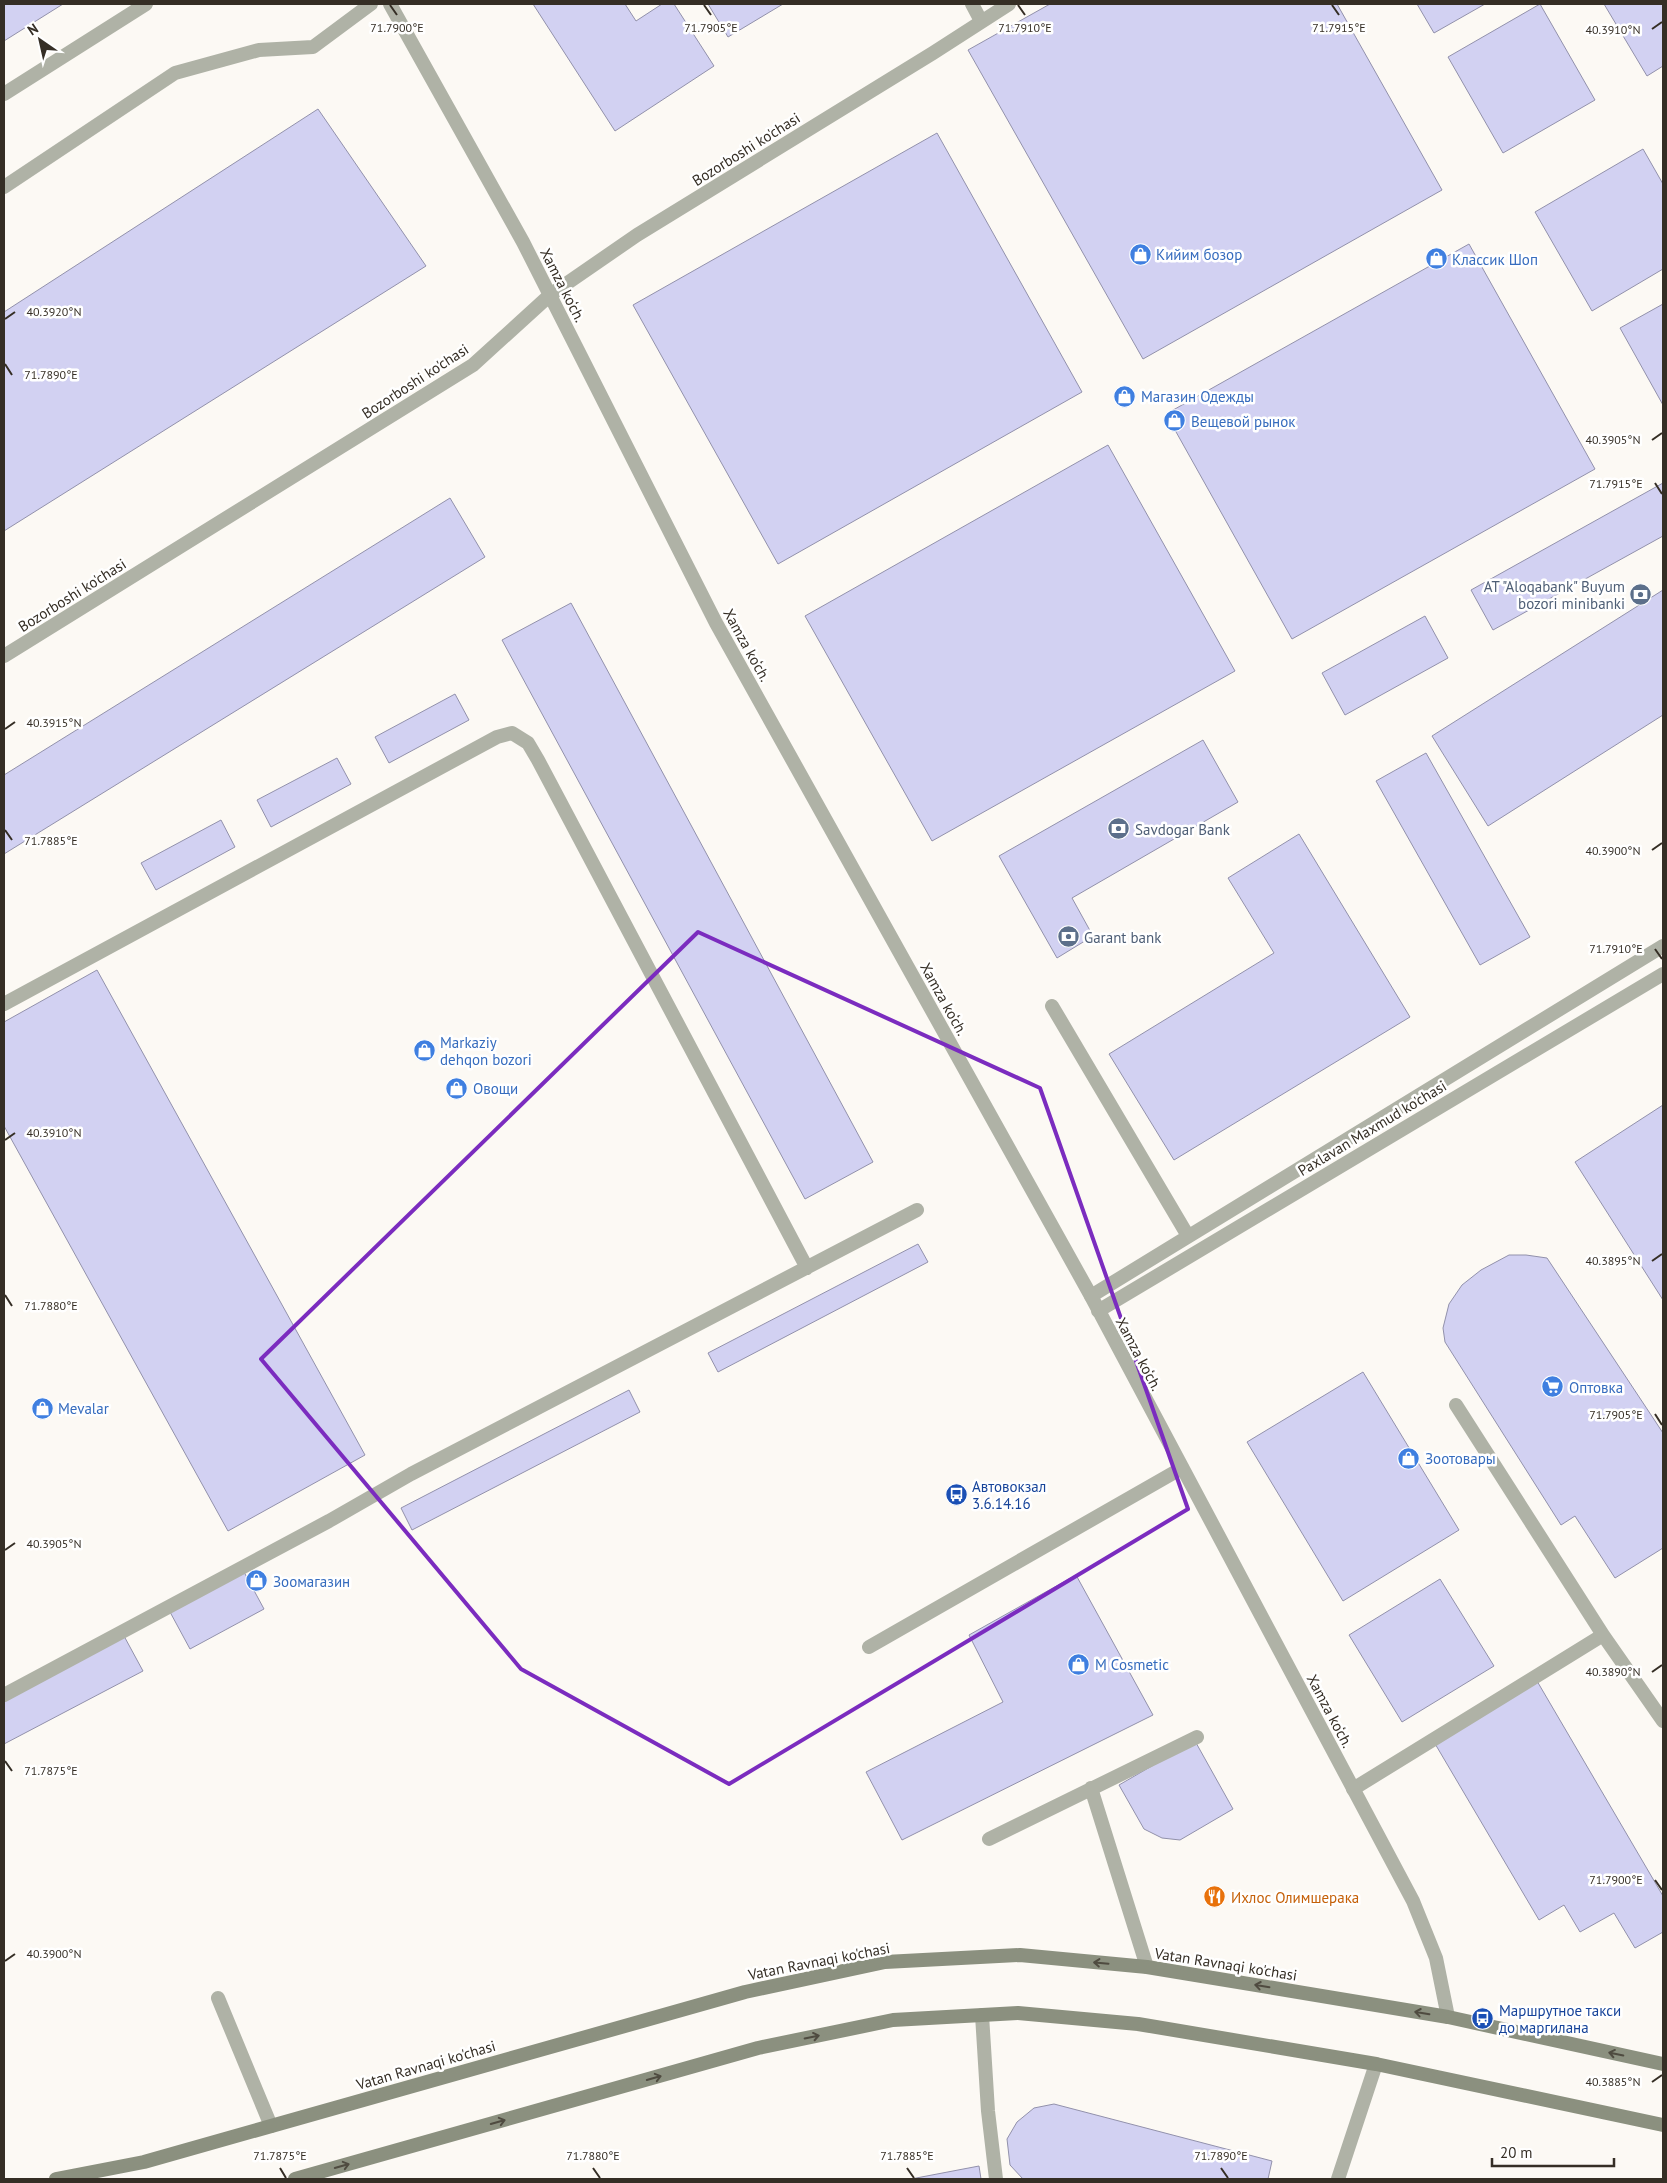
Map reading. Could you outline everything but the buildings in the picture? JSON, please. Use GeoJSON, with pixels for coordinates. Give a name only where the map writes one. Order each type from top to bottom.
{"type":"FeatureCollection","features":[{"type":"Feature","properties":{"kind":"main road","name":"Vatan Ravnaqi ko'chasi"},"geometry":{"type":"LineString","coordinates":[[56,2179],[144,2162],[745,1992],[885,1962],[1020,1955],[1147,1967],[1448,2017],[1663,2064]]}},
{"type":"Feature","properties":{"kind":"main road"},"geometry":{"type":"LineString","coordinates":[[295,2179],[758,2048],[893,2020],[982,2015],[1018,2014],[1138,2024],[1376,2064],[1663,2125]]}},
{"type":"Feature","properties":{"kind":"street"},"geometry":{"type":"LineString","coordinates":[[4,94],[146,4]]}},
{"type":"Feature","properties":{"kind":"street"},"geometry":{"type":"LineString","coordinates":[[4,187],[175,73],[259,50],[313,47],[371,4]]}},
{"type":"Feature","properties":{"kind":"street","name":"Xamza ko‘ch."},"geometry":{"type":"LineString","coordinates":[[390,4],[523,242],[716,623],[1091,1296],[1412,1901],[1436,1958],[1448,2017]]}},
{"type":"Feature","properties":{"kind":"street"},"geometry":{"type":"LineString","coordinates":[[972,4],[981,21]]}},
{"type":"Feature","properties":{"kind":"street","name":"Bozorboshi ko'chasi"},"geometry":{"type":"LineString","coordinates":[[4,656],[473,365],[550,295],[637,235],[933,53],[1009,4]]}},
{"type":"Feature","properties":{"kind":"street"},"geometry":{"type":"LineString","coordinates":[[4,1004],[497,737],[512,733],[528,743],[538,760],[807,1268]]}},
{"type":"Feature","properties":{"kind":"street"},"geometry":{"type":"LineString","coordinates":[[1091,1296],[1663,946]]}},
{"type":"Feature","properties":{"kind":"street","name":"Paxlavan Maxmud ko'chasi"},"geometry":{"type":"LineString","coordinates":[[1098,1311],[1663,974]]}},
{"type":"Feature","properties":{"kind":"street"},"geometry":{"type":"LineString","coordinates":[[1052,1006],[1188,1236]]}},
{"type":"Feature","properties":{"kind":"street"},"geometry":{"type":"LineString","coordinates":[[4,1695],[329,1521],[411,1474],[917,1210]]}},
{"type":"Feature","properties":{"kind":"street"},"geometry":{"type":"LineString","coordinates":[[1456,1405],[1603,1635],[1663,1721]]}},
{"type":"Feature","properties":{"kind":"street"},"geometry":{"type":"LineString","coordinates":[[869,1647],[1182,1468]]}},
{"type":"Feature","properties":{"kind":"street"},"geometry":{"type":"LineString","coordinates":[[1353,1789],[1603,1635]]}},
{"type":"Feature","properties":{"kind":"street"},"geometry":{"type":"LineString","coordinates":[[989,1839],[1196,1737]]}},
{"type":"Feature","properties":{"kind":"street"},"geometry":{"type":"LineString","coordinates":[[1091,1788],[1147,1967]]}},
{"type":"Feature","properties":{"kind":"street"},"geometry":{"type":"LineString","coordinates":[[218,1998],[271,2126]]}},
{"type":"Feature","properties":{"kind":"street"},"geometry":{"type":"LineString","coordinates":[[982,2015],[988,2111],[996,2179]]}},
{"type":"Feature","properties":{"kind":"street"},"geometry":{"type":"LineString","coordinates":[[1338,2179],[1376,2064]]}},
{"type":"Feature","properties":{"kind":"highlighted area"},"geometry":{"type":"Polygon","coordinates":[[[698,932],[1040,1088],[1188,1509],[729,1784],[521,1669],[261,1359],[698,932]]]}},
{"type":"Feature","properties":{"kind":"place","name":"Кийим бозор"},"geometry":{"type":"Point","coordinates":[1140,254]}},
{"type":"Feature","properties":{"kind":"place","name":"Классик Шоп"},"geometry":{"type":"Point","coordinates":[1436,259]}},
{"type":"Feature","properties":{"kind":"place","name":"Магазин Одежды"},"geometry":{"type":"Point","coordinates":[1125,396]}},
{"type":"Feature","properties":{"kind":"place","name":"Вещевой рынок"},"geometry":{"type":"Point","coordinates":[1175,421]}},
{"type":"Feature","properties":{"kind":"place","name":"AT \"Aloqabank\" Buyum bozori minibanki"},"geometry":{"type":"Point","coordinates":[1641,595]}},
{"type":"Feature","properties":{"kind":"place","name":"Savdogar Bank"},"geometry":{"type":"Point","coordinates":[1119,829]}},
{"type":"Feature","properties":{"kind":"place","name":"Garant bank"},"geometry":{"type":"Point","coordinates":[1068,937]}},
{"type":"Feature","properties":{"kind":"place","name":"Markaziy dehqon bozori"},"geometry":{"type":"Point","coordinates":[424,1051]}},
{"type":"Feature","properties":{"kind":"place","name":"Овощи"},"geometry":{"type":"Point","coordinates":[457,1088]}},
{"type":"Feature","properties":{"kind":"place","name":"Оптовка"},"geometry":{"type":"Point","coordinates":[1553,1387]}},
{"type":"Feature","properties":{"kind":"place","name":"Mevalar"},"geometry":{"type":"Point","coordinates":[42,1408]}},
{"type":"Feature","properties":{"kind":"place","name":"Зоотовары"},"geometry":{"type":"Point","coordinates":[1409,1458]}},
{"type":"Feature","properties":{"kind":"place","name":"Автовокзал 3.6.14.16"},"geometry":{"type":"Point","coordinates":[956,1495]}},
{"type":"Feature","properties":{"kind":"place","name":"Зоомагазин"},"geometry":{"type":"Point","coordinates":[257,1581]}},
{"type":"Feature","properties":{"kind":"place","name":"M Cosmetic"},"geometry":{"type":"Point","coordinates":[1079,1664]}},
{"type":"Feature","properties":{"kind":"place","name":"Ихлос Олимшерака"},"geometry":{"type":"Point","coordinates":[1215,1897]}},
{"type":"Feature","properties":{"kind":"place","name":"Маршрутное такси до маргилана"},"geometry":{"type":"Point","coordinates":[1483,2019]}}]}
